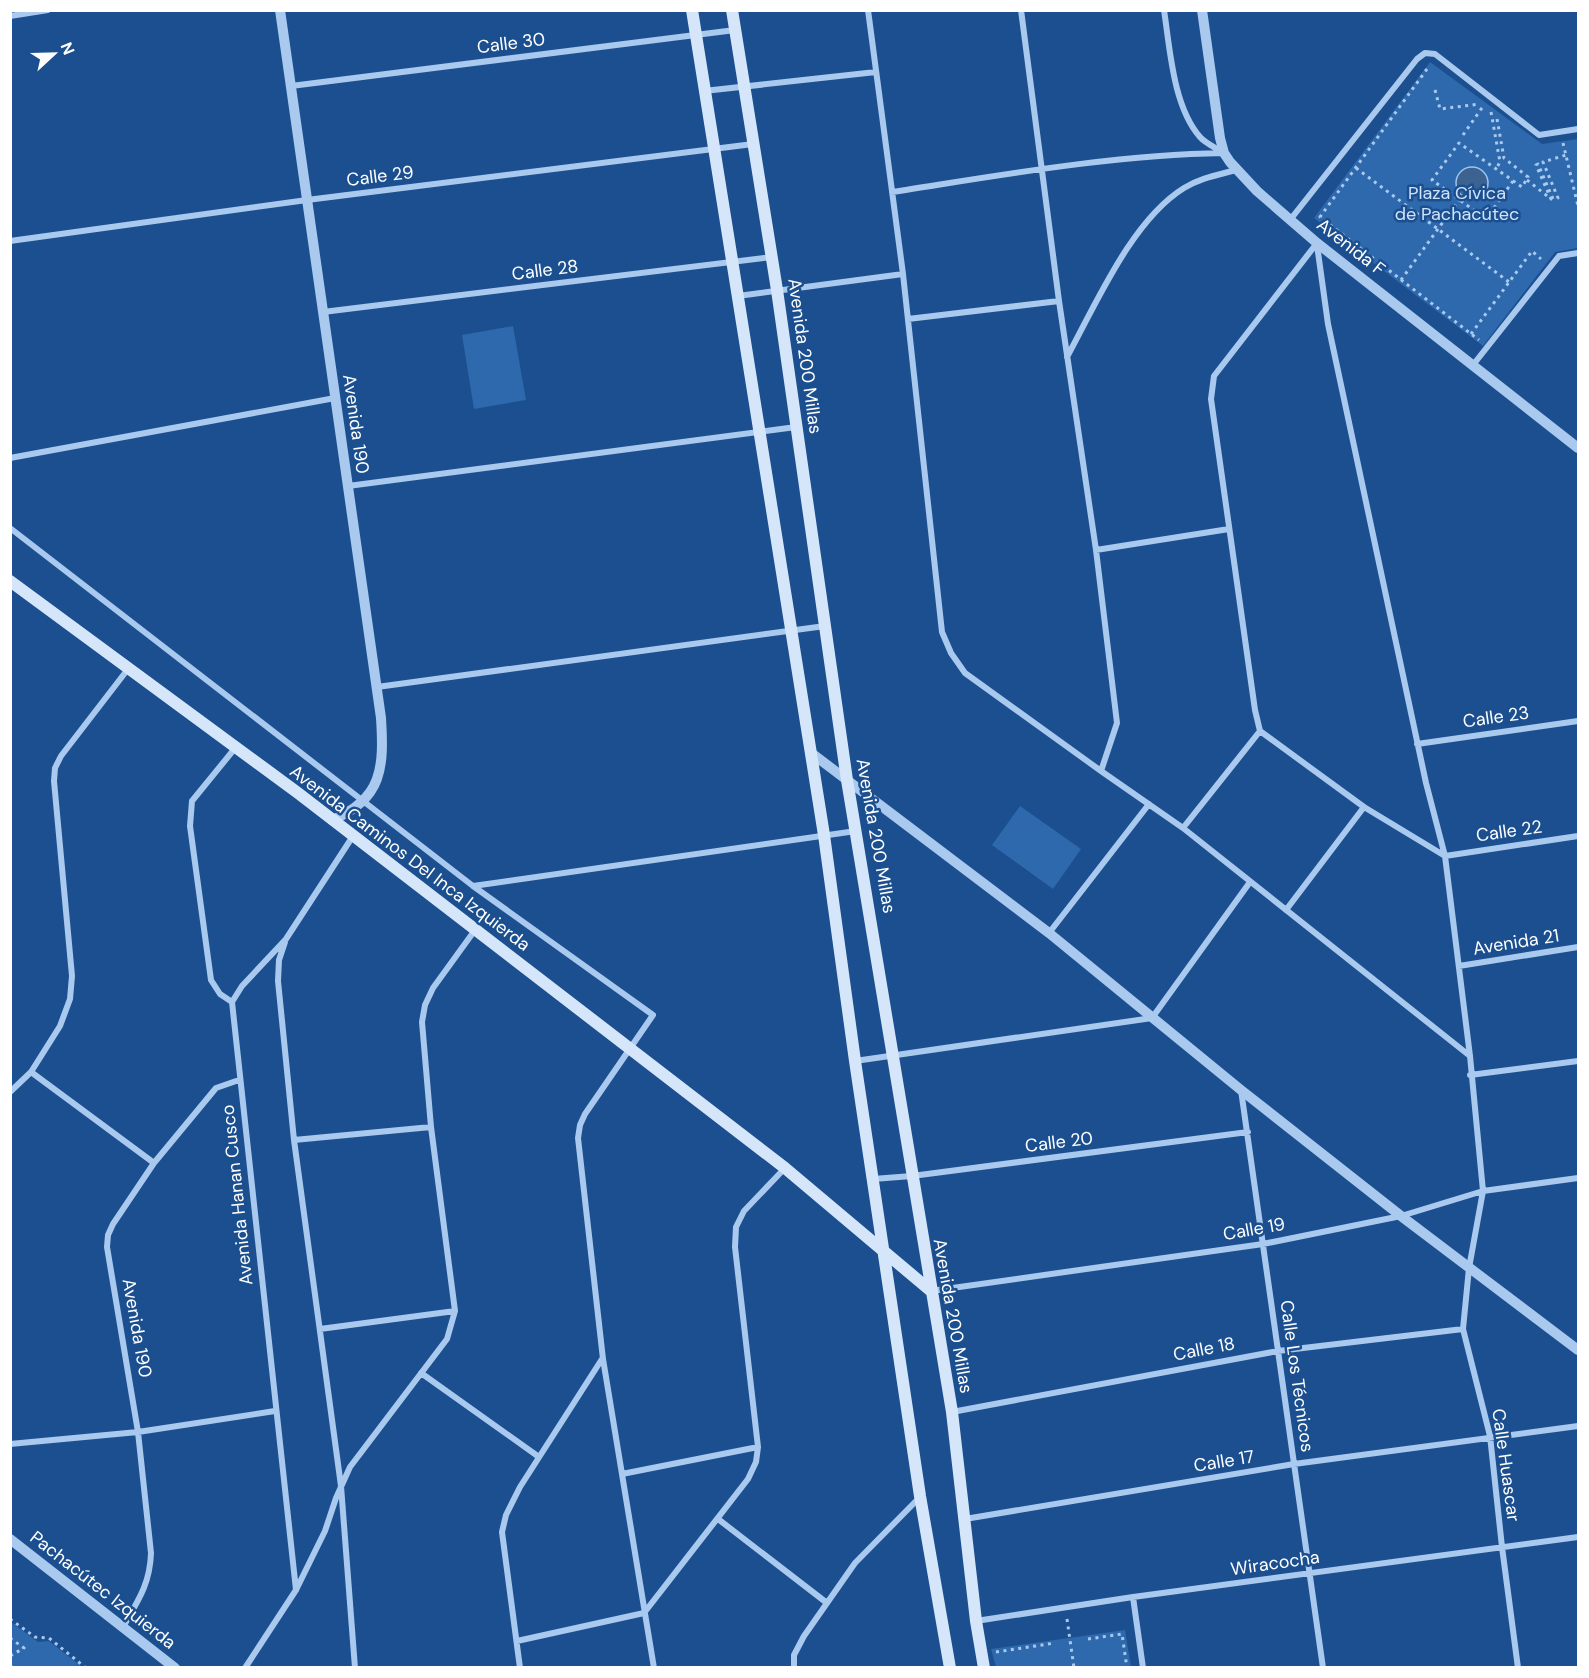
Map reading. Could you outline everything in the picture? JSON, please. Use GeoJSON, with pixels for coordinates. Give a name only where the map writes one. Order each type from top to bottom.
{"type":"FeatureCollection","features":[{"type":"Feature","properties":{"kind":"main road"},"geometry":{"type":"LineString","coordinates":[[692,10],[824,835],[855,1061],[920,1496],[950,1668]]}},
{"type":"Feature","properties":{"kind":"main road","name":"Avenida 200 Millas"},"geometry":{"type":"LineString","coordinates":[[732,10],[777,290],[847,780],[952,1412],[976,1621],[984,1668]]}},
{"type":"Feature","properties":{"kind":"main road","name":"Avenida Caminos Del Inca Izquierda"},"geometry":{"type":"LineString","coordinates":[[10,581],[236,747],[629,1048],[784,1168],[931,1291]]}},
{"type":"Feature","properties":{"kind":"street"},"geometry":{"type":"LineString","coordinates":[[10,16],[48,10]]}},
{"type":"Feature","properties":{"kind":"street","name":"Avenida 190"},"geometry":{"type":"LineString","coordinates":[[280,10],[377,687],[382,744],[381,764],[376,781],[365,801]]}},
{"type":"Feature","properties":{"kind":"street"},"geometry":{"type":"LineString","coordinates":[[868,10],[903,274],[942,632],[951,653],[965,673],[1184,828],[1470,1056]]}},
{"type":"Feature","properties":{"kind":"street"},"geometry":{"type":"LineString","coordinates":[[1021,10],[1059,301],[1096,550],[1117,723],[1101,771]]}},
{"type":"Feature","properties":{"kind":"street"},"geometry":{"type":"LineString","coordinates":[[1164,10],[1174,75],[1184,109],[1200,138],[1224,153]]}},
{"type":"Feature","properties":{"kind":"street","name":"Avenida F"},"geometry":{"type":"LineString","coordinates":[[1202,10],[1216,123],[1224,153],[1236,170],[1317,243],[1578,448]]}},
{"type":"Feature","properties":{"kind":"street","name":"Calle 30"},"geometry":{"type":"LineString","coordinates":[[291,86],[735,30]]}},
{"type":"Feature","properties":{"kind":"street"},"geometry":{"type":"LineString","coordinates":[[1290,220],[1417,59],[1425,53],[1435,54],[1539,135],[1578,129]]}},
{"type":"Feature","properties":{"kind":"street"},"geometry":{"type":"LineString","coordinates":[[704,91],[876,72]]}},
{"type":"Feature","properties":{"kind":"street","name":"Calle 29"},"geometry":{"type":"LineString","coordinates":[[10,241],[307,200],[753,144]]}},
{"type":"Feature","properties":{"kind":"street"},"geometry":{"type":"LineString","coordinates":[[892,192],[1043,169],[1168,154],[1224,153]]}},
{"type":"Feature","properties":{"kind":"street"},"geometry":{"type":"LineString","coordinates":[[1067,357],[1141,227],[1175,194],[1187,186],[1202,179],[1236,170]]}},
{"type":"Feature","properties":{"kind":"street"},"geometry":{"type":"LineString","coordinates":[[1317,243],[1214,376],[1211,399],[1255,710],[1260,731],[1364,807],[1445,856]]}},
{"type":"Feature","properties":{"kind":"street","name":"Calle Huascar"},"geometry":{"type":"LineString","coordinates":[[1317,243],[1328,324],[1417,744],[1445,856],[1470,1056],[1470,1075],[1483,1191],[1469,1268],[1463,1329],[1490,1436],[1518,1668]]}},
{"type":"Feature","properties":{"kind":"street"},"geometry":{"type":"LineString","coordinates":[[1473,365],[1559,256],[1578,253]]}},
{"type":"Feature","properties":{"kind":"street","name":"Calle 28"},"geometry":{"type":"LineString","coordinates":[[323,312],[771,257]]}},
{"type":"Feature","properties":{"kind":"street"},"geometry":{"type":"LineString","coordinates":[[738,297],[903,274]]}},
{"type":"Feature","properties":{"kind":"street"},"geometry":{"type":"LineString","coordinates":[[908,319],[1059,301]]}},
{"type":"Feature","properties":{"kind":"street"},"geometry":{"type":"LineString","coordinates":[[10,458],[335,398]]}},
{"type":"Feature","properties":{"kind":"street"},"geometry":{"type":"LineString","coordinates":[[348,486],[797,427]]}},
{"type":"Feature","properties":{"kind":"street","name":"Avenida Caminos Del Inca Izquierda"},"geometry":{"type":"LineString","coordinates":[[10,528],[472,886],[653,1015],[629,1048]]}},
{"type":"Feature","properties":{"kind":"street"},"geometry":{"type":"LineString","coordinates":[[1096,550],[1229,529]]}},
{"type":"Feature","properties":{"kind":"street"},"geometry":{"type":"LineString","coordinates":[[377,687],[825,626]]}},
{"type":"Feature","properties":{"kind":"street"},"geometry":{"type":"LineString","coordinates":[[12,1088],[31,1072],[60,1026],[70,999],[72,976],[54,768],[129,668]]}},
{"type":"Feature","properties":{"kind":"street","name":"Calle 23"},"geometry":{"type":"LineString","coordinates":[[1417,744],[1578,720]]}},
{"type":"Feature","properties":{"kind":"street"},"geometry":{"type":"LineString","coordinates":[[1184,828],[1260,731]]}},
{"type":"Feature","properties":{"kind":"street"},"geometry":{"type":"LineString","coordinates":[[236,747],[192,801],[190,826],[211,980],[220,994],[232,1002],[242,986],[286,939],[353,836]]}},
{"type":"Feature","properties":{"kind":"street"},"geometry":{"type":"LineString","coordinates":[[810,752],[1049,933],[1241,1090],[1401,1216],[1578,1350]]}},
{"type":"Feature","properties":{"kind":"street"},"geometry":{"type":"LineString","coordinates":[[332,820],[351,812],[365,801]]}},
{"type":"Feature","properties":{"kind":"street"},"geometry":{"type":"LineString","coordinates":[[1049,933],[1149,804]]}},
{"type":"Feature","properties":{"kind":"street"},"geometry":{"type":"LineString","coordinates":[[1286,910],[1364,807]]}},
{"type":"Feature","properties":{"kind":"street"},"geometry":{"type":"LineString","coordinates":[[472,886],[856,831]]}},
{"type":"Feature","properties":{"kind":"street","name":"Calle 22"},"geometry":{"type":"LineString","coordinates":[[1445,856],[1578,836]]}},
{"type":"Feature","properties":{"kind":"street"},"geometry":{"type":"LineString","coordinates":[[855,1061],[1152,1018],[1250,882]]}},
{"type":"Feature","properties":{"kind":"street"},"geometry":{"type":"LineString","coordinates":[[245,1668],[296,1590],[325,1531],[350,1467],[447,1339],[455,1311],[431,1127],[422,1022],[425,1005],[433,988],[475,930]]}},
{"type":"Feature","properties":{"kind":"street"},"geometry":{"type":"LineString","coordinates":[[286,939],[279,960],[278,981],[294,1140],[341,1486],[355,1668]]}},
{"type":"Feature","properties":{"kind":"street","name":"Avenida 21"},"geometry":{"type":"LineString","coordinates":[[1459,966],[1578,947]]}},
{"type":"Feature","properties":{"kind":"street","name":"Avenida Hanan Cusco"},"geometry":{"type":"LineString","coordinates":[[232,1002],[296,1590]]}},
{"type":"Feature","properties":{"kind":"street"},"geometry":{"type":"LineString","coordinates":[[629,1048],[585,1114],[578,1138],[603,1359],[654,1668]]}},
{"type":"Feature","properties":{"kind":"street"},"geometry":{"type":"LineString","coordinates":[[1470,1075],[1578,1061]]}},
{"type":"Feature","properties":{"kind":"street"},"geometry":{"type":"LineString","coordinates":[[31,1072],[154,1163]]}},
{"type":"Feature","properties":{"kind":"street","name":"Avenida 190"},"geometry":{"type":"LineString","coordinates":[[123,1627],[145,1589],[150,1571],[151,1552],[138,1432],[107,1247],[108,1235],[154,1163],[216,1088],[239,1080]]}},
{"type":"Feature","properties":{"kind":"street","name":"Calle Los Técnicos"},"geometry":{"type":"LineString","coordinates":[[1241,1090],[1323,1668]]}},
{"type":"Feature","properties":{"kind":"street"},"geometry":{"type":"LineString","coordinates":[[294,1140],[431,1127]]}},
{"type":"Feature","properties":{"kind":"street","name":"Calle 20"},"geometry":{"type":"LineString","coordinates":[[873,1179],[912,1176],[1248,1132]]}},
{"type":"Feature","properties":{"kind":"street"},"geometry":{"type":"LineString","coordinates":[[517,1641],[644,1613],[748,1479],[756,1462],[758,1447],[735,1246],[736,1227],[744,1211],[784,1168]]}},
{"type":"Feature","properties":{"kind":"street","name":"Calle 19"},"geometry":{"type":"LineString","coordinates":[[931,1291],[1263,1244],[1401,1216],[1483,1191],[1578,1178]]}},
{"type":"Feature","properties":{"kind":"street"},"geometry":{"type":"LineString","coordinates":[[320,1329],[455,1311]]}},
{"type":"Feature","properties":{"kind":"street","name":"Calle 18"},"geometry":{"type":"LineString","coordinates":[[952,1412],[1278,1350],[1463,1329]]}},
{"type":"Feature","properties":{"kind":"street"},"geometry":{"type":"LineString","coordinates":[[520,1668],[502,1532],[506,1515],[539,1457],[603,1359]]}},
{"type":"Feature","properties":{"kind":"street"},"geometry":{"type":"LineString","coordinates":[[421,1373],[539,1457]]}},
{"type":"Feature","properties":{"kind":"street"},"geometry":{"type":"LineString","coordinates":[[10,1444],[138,1432],[275,1411]]}},
{"type":"Feature","properties":{"kind":"street","name":"Calle 17"},"geometry":{"type":"LineString","coordinates":[[964,1519],[1294,1464],[1578,1426]]}},
{"type":"Feature","properties":{"kind":"street"},"geometry":{"type":"LineString","coordinates":[[622,1474],[758,1447]]}},
{"type":"Feature","properties":{"kind":"street"},"geometry":{"type":"LineString","coordinates":[[794,1668],[794,1655],[855,1563],[920,1496]]}},
{"type":"Feature","properties":{"kind":"street"},"geometry":{"type":"LineString","coordinates":[[718,1519],[827,1603]]}},
{"type":"Feature","properties":{"kind":"street","name":"Wiracocha"},"geometry":{"type":"LineString","coordinates":[[976,1621],[1133,1597],[1578,1537]]}},
{"type":"Feature","properties":{"kind":"street","name":"Pachacútec Izquierda"},"geometry":{"type":"LineString","coordinates":[[10,1539],[175,1668]]}},
{"type":"Feature","properties":{"kind":"street"},"geometry":{"type":"LineString","coordinates":[[1133,1597],[1143,1668]]}},
{"type":"Feature","properties":{"kind":"path"},"geometry":{"type":"LineString","coordinates":[[1430,64],[1320,217],[1488,346]]}},
{"type":"Feature","properties":{"kind":"path"},"geometry":{"type":"LineString","coordinates":[[1435,90],[1440,109],[1485,104]]}},
{"type":"Feature","properties":{"kind":"path"},"geometry":{"type":"LineString","coordinates":[[1476,97],[1505,119]]}},
{"type":"Feature","properties":{"kind":"path"},"geometry":{"type":"LineString","coordinates":[[1463,135],[1485,104]]}},
{"type":"Feature","properties":{"kind":"path"},"geometry":{"type":"LineString","coordinates":[[1490,107],[1500,162],[1496,169]]}},
{"type":"Feature","properties":{"kind":"path"},"geometry":{"type":"LineString","coordinates":[[1496,112],[1504,159],[1528,177],[1527,180],[1551,199],[1536,165],[1538,164],[1553,199],[1558,198],[1543,162],[1566,155]]}},
{"type":"Feature","properties":{"kind":"path"},"geometry":{"type":"LineString","coordinates":[[1563,142],[1578,206]]}},
{"type":"Feature","properties":{"kind":"path"},"geometry":{"type":"LineString","coordinates":[[1513,181],[1486,219],[1432,180],[1459,143],[1513,181],[1521,187],[1527,180]]}},
{"type":"Feature","properties":{"kind":"path"},"geometry":{"type":"LineString","coordinates":[[1356,168],[1509,282]]}},
{"type":"Feature","properties":{"kind":"path"},"geometry":{"type":"LineString","coordinates":[[1401,280],[1459,200]]}},
{"type":"Feature","properties":{"kind":"path"},"geometry":{"type":"LineString","coordinates":[[1471,334],[1514,275]]}},
{"type":"Feature","properties":{"kind":"path"},"geometry":{"type":"LineString","coordinates":[[1065,1608],[1074,1668]]}},
{"type":"Feature","properties":{"kind":"path"},"geometry":{"type":"LineString","coordinates":[[10,1619],[35,1637],[49,1638],[86,1668]]}},
{"type":"Feature","properties":{"kind":"path"},"geometry":{"type":"LineString","coordinates":[[1088,1638],[1122,1634],[1127,1668]]}},
{"type":"Feature","properties":{"kind":"path"},"geometry":{"type":"LineString","coordinates":[[10,1638],[24,1648],[10,1656]]}},
{"type":"Feature","properties":{"kind":"path"},"geometry":{"type":"LineString","coordinates":[[996,1660],[995,1652],[1055,1643]]}},
{"type":"Feature","properties":{"kind":"green space","name":"Plaza Cívica de Pachacútec"},"geometry":{"type":"Polygon","coordinates":[[[1430,62],[1542,144],[1578,139],[1578,248],[1555,252],[1483,346],[1314,218],[1430,62]]]}},
{"type":"Feature","properties":{"kind":"green space"},"geometry":{"type":"Polygon","coordinates":[[[513,326],[526,400],[474,409],[462,335],[513,326]]]}},
{"type":"Feature","properties":{"kind":"green space"},"geometry":{"type":"Polygon","coordinates":[[[1020,806],[1081,849],[1053,889],[992,845],[1020,806]]]}},
{"type":"Feature","properties":{"kind":"green space"},"geometry":{"type":"Polygon","coordinates":[[[11,1622],[38,1642],[49,1641],[82,1667],[11,1667],[11,1622]]]}},
{"type":"Feature","properties":{"kind":"green space"},"geometry":{"type":"Polygon","coordinates":[[[1125,1630],[1131,1667],[996,1667],[991,1649],[1125,1630]]]}},
{"type":"Feature","properties":{"kind":"shaded area"},"geometry":{"type":"Polygon","coordinates":[[[1472,167],[1483,172],[1488,183],[1483,194],[1472,199],[1461,194],[1456,183],[1461,172],[1472,167]]]}}]}
